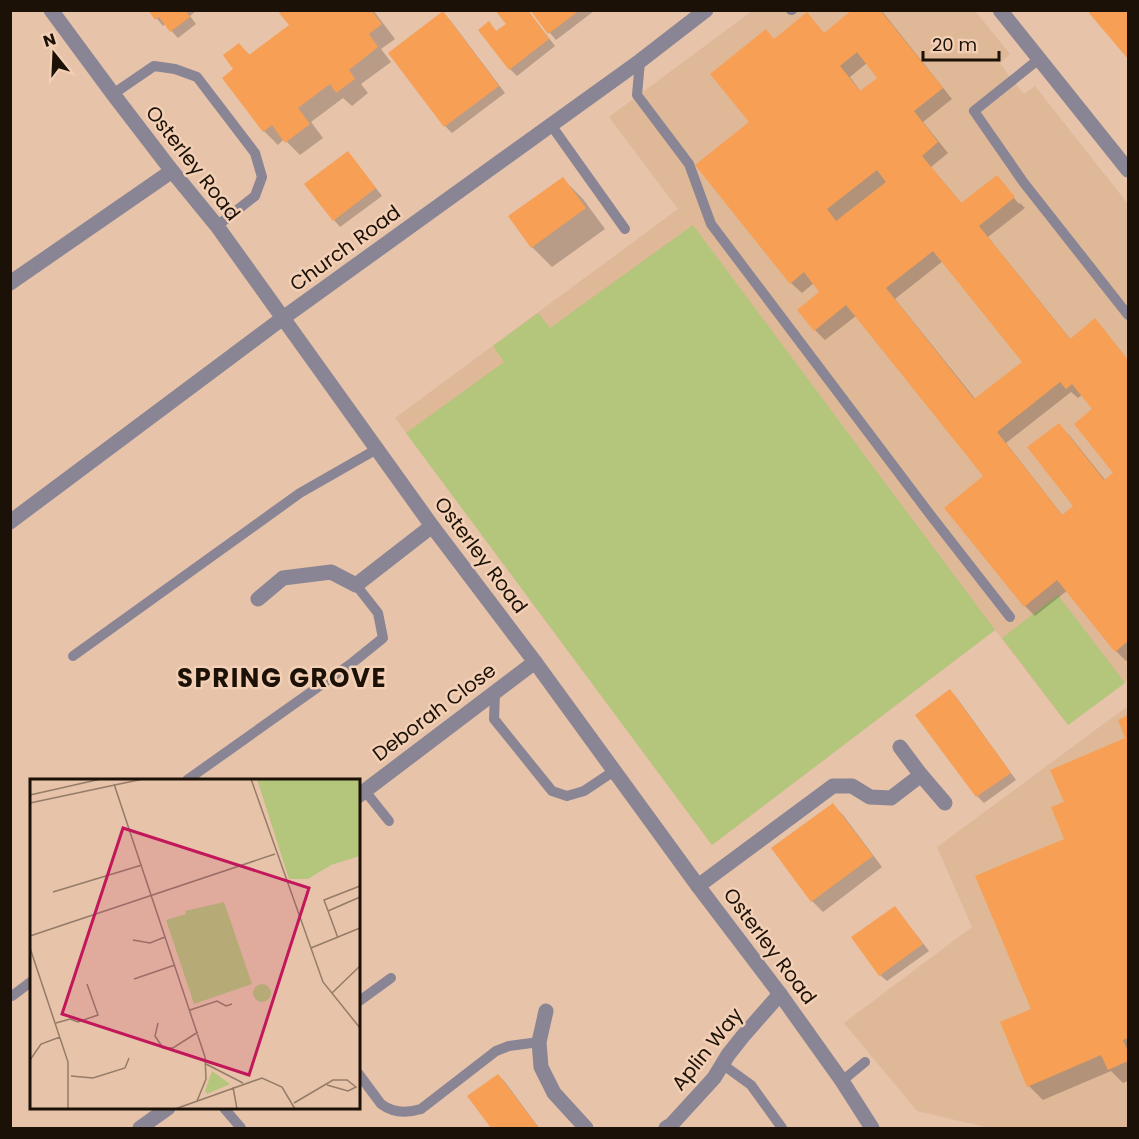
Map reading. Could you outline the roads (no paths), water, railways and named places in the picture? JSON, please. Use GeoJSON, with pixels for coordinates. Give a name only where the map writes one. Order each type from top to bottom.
{"type":"FeatureCollection","features":[{"type":"Feature","properties":{"kind":"street","name":"Osterley Road"},"geometry":{"type":"LineString","coordinates":[[51,10],[172,171],[217,226],[432,526],[780,994],[873,1128]]}},
{"type":"Feature","properties":{"kind":"street","name":"Church Road"},"geometry":{"type":"LineString","coordinates":[[10,522],[283,318],[640,61],[706,10]]}},
{"type":"Feature","properties":{"kind":"street"},"geometry":{"type":"LineString","coordinates":[[1000,10],[1128,170]]}},
{"type":"Feature","properties":{"kind":"street"},"geometry":{"type":"LineString","coordinates":[[10,283],[172,171]]}},
{"type":"Feature","properties":{"kind":"street"},"geometry":{"type":"LineString","coordinates":[[258,599],[283,578],[331,572],[356,585],[432,526]]}},
{"type":"Feature","properties":{"kind":"street","name":"Deborah Close"},"geometry":{"type":"LineString","coordinates":[[362,793],[535,662]]}},
{"type":"Feature","properties":{"kind":"street"},"geometry":{"type":"LineString","coordinates":[[900,747],[945,803]]}},
{"type":"Feature","properties":{"kind":"street"},"geometry":{"type":"LineString","coordinates":[[698,886],[833,786],[852,786],[870,797],[891,798],[921,775]]}},
{"type":"Feature","properties":{"kind":"street","name":"Aplin Way"},"geometry":{"type":"LineString","coordinates":[[666,1128],[714,1078],[742,1036],[780,994]]}},
{"type":"Feature","properties":{"kind":"street"},"geometry":{"type":"LineString","coordinates":[[546,1011],[539,1042],[541,1067],[554,1093],[585,1128]]}},
{"type":"Feature","properties":{"kind":"street"},"geometry":{"type":"LineString","coordinates":[[140,1128],[165,1109]]}},
{"type":"Feature","properties":{"kind":"lane"},"geometry":{"type":"LineString","coordinates":[[1039,59],[974,111],[1024,183],[1128,315]]}},
{"type":"Feature","properties":{"kind":"lane"},"geometry":{"type":"LineString","coordinates":[[640,61],[637,95],[689,164],[711,224],[1010,617]]}},
{"type":"Feature","properties":{"kind":"lane"},"geometry":{"type":"LineString","coordinates":[[113,94],[153,66],[174,69],[197,77],[255,153],[262,177],[255,196],[217,226]]}},
{"type":"Feature","properties":{"kind":"lane"},"geometry":{"type":"LineString","coordinates":[[551,125],[625,229]]}},
{"type":"Feature","properties":{"kind":"lane"},"geometry":{"type":"LineString","coordinates":[[73,656],[300,493],[377,449]]}},
{"type":"Feature","properties":{"kind":"lane"},"geometry":{"type":"LineString","coordinates":[[189,779],[352,663],[382,638],[378,613],[356,585]]}},
{"type":"Feature","properties":{"kind":"lane"},"geometry":{"type":"LineString","coordinates":[[495,693],[494,719],[552,792],[567,796],[584,791],[614,771]]}},
{"type":"Feature","properties":{"kind":"lane"},"geometry":{"type":"LineString","coordinates":[[362,793],[389,821]]}},
{"type":"Feature","properties":{"kind":"lane"},"geometry":{"type":"LineString","coordinates":[[360,1001],[391,978]]}},
{"type":"Feature","properties":{"kind":"lane"},"geometry":{"type":"LineString","coordinates":[[12,996],[30,982]]}},
{"type":"Feature","properties":{"kind":"lane"},"geometry":{"type":"LineString","coordinates":[[360,1076],[381,1104],[408,1113],[421,1109],[496,1051],[509,1046],[539,1042]]}},
{"type":"Feature","properties":{"kind":"lane"},"geometry":{"type":"LineString","coordinates":[[842,1081],[865,1062]]}},
{"type":"Feature","properties":{"kind":"lane"},"geometry":{"type":"LineString","coordinates":[[722,1064],[751,1085],[782,1128]]}},
{"type":"Feature","properties":{"kind":"lane"},"geometry":{"type":"LineString","coordinates":[[226,1109],[241,1128]]}},
{"type":"Feature","properties":{"kind":"district","name":"SPRING GROVE"},"geometry":{"type":"Point","coordinates":[282,678]}}]}
